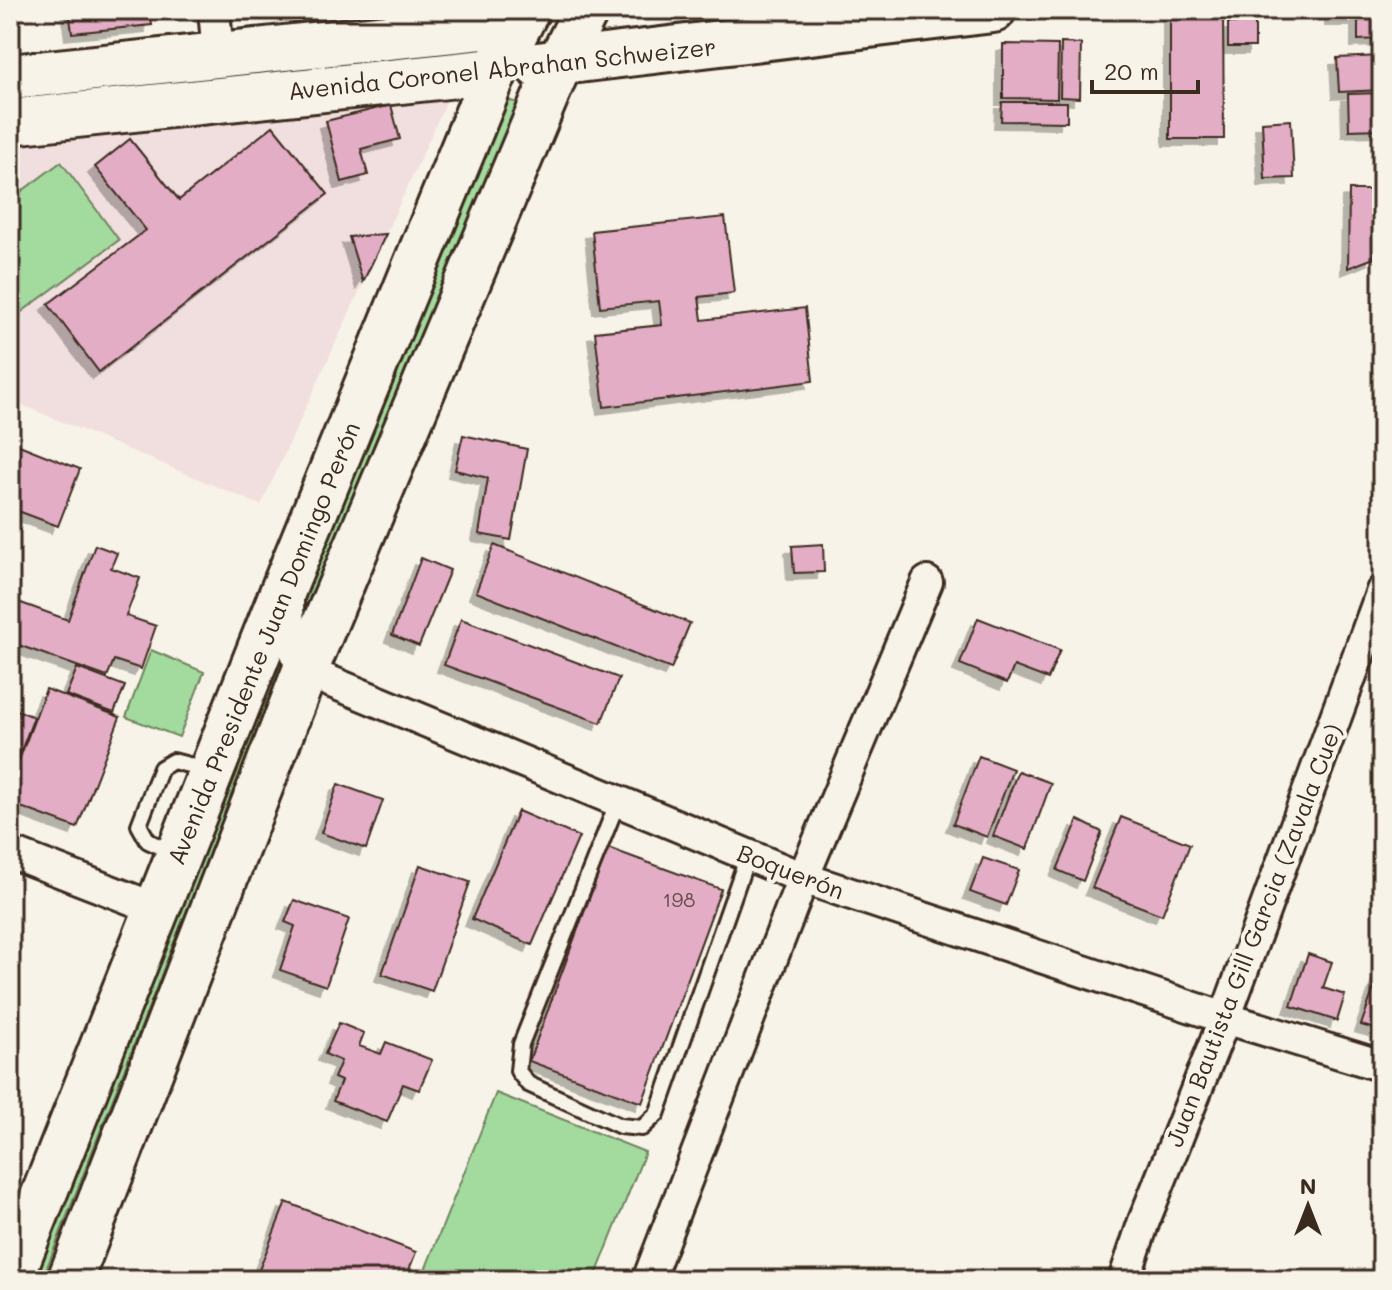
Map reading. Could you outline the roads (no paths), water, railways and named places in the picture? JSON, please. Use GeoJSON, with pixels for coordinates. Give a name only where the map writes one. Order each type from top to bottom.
{"type":"FeatureCollection","features":[{"type":"Feature","properties":{"kind":"main road","name":"Avenida Coronel Abrahan Schweizer"},"geometry":{"type":"LineString","coordinates":[[10,77],[588,10]]}},
{"type":"Feature","properties":{"kind":"main road","name":"Avenida Presidente Juan Domingo Perón"},"geometry":{"type":"LineString","coordinates":[[70,1280],[305,671],[560,62],[588,10]]}},
{"type":"Feature","properties":{"kind":"main road","name":"Avenida Coronel Abrahan Schweizer"},"geometry":{"type":"LineString","coordinates":[[10,122],[495,71],[993,10]]}},
{"type":"Feature","properties":{"kind":"main road","name":"Avenida Presidente Juan Domingo Perón"},"geometry":{"type":"LineString","coordinates":[[10,1280],[288,578],[495,71],[523,16]]}},
{"type":"Feature","properties":{"kind":"street"},"geometry":{"type":"LineString","coordinates":[[214,10],[218,54]]}},
{"type":"Feature","properties":{"kind":"street"},"geometry":{"type":"LineString","coordinates":[[288,578],[288,634],[305,671]]}},
{"type":"Feature","properties":{"kind":"street"},"geometry":{"type":"LineString","coordinates":[[648,1280],[803,878],[927,582]]}},
{"type":"Feature","properties":{"kind":"street","name":"Juan Bautista Gill Garcia (Zavala Cue)"},"geometry":{"type":"LineString","coordinates":[[1124,1280],[1144,1221],[1225,1018],[1382,591]]}},
{"type":"Feature","properties":{"kind":"street","name":"Boquerón"},"geometry":{"type":"LineString","coordinates":[[305,671],[803,878],[1225,1018],[1382,1066]]}},
{"type":"Feature","properties":{"kind":"street"},"geometry":{"type":"LineString","coordinates":[[10,852],[157,909]]}},
{"type":"Feature","properties":{"kind":"lane"},"geometry":{"type":"LineString","coordinates":[[618,801],[521,1044],[518,1071],[528,1084],[620,1126],[642,1128],[657,1114],[748,855]]}}]}
